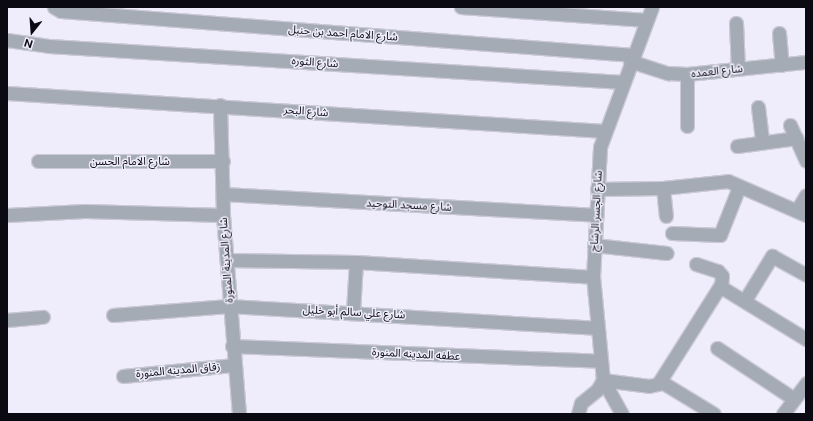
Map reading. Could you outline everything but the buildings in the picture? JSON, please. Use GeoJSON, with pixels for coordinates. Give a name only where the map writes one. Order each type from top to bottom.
{"type":"FeatureCollection","features":[{"type":"Feature","properties":{"kind":"street","name":"شارع الامام احمد بن حنبل"},"geometry":{"type":"LineString","coordinates":[[54,7],[61,11],[632,58]]}},
{"type":"Feature","properties":{"kind":"street"},"geometry":{"type":"LineString","coordinates":[[461,7],[647,20]]}},
{"type":"Feature","properties":{"kind":"street","name":"شارع الجسر الرشاح"},"geometry":{"type":"LineString","coordinates":[[603,380],[596,328],[593,277],[600,147],[652,7]]}},
{"type":"Feature","properties":{"kind":"street"},"geometry":{"type":"LineString","coordinates":[[736,23],[738,69]]}},
{"type":"Feature","properties":{"kind":"street"},"geometry":{"type":"LineString","coordinates":[[779,33],[782,64]]}},
{"type":"Feature","properties":{"kind":"street","name":"شارع الثوره"},"geometry":{"type":"LineString","coordinates":[[7,40],[49,46],[623,82]]}},
{"type":"Feature","properties":{"kind":"street","name":"شارع العمده"},"geometry":{"type":"LineString","coordinates":[[632,58],[658,70],[687,74],[806,62]]}},
{"type":"Feature","properties":{"kind":"street"},"geometry":{"type":"LineString","coordinates":[[687,74],[687,126]]}},
{"type":"Feature","properties":{"kind":"street","name":"شارع البحر"},"geometry":{"type":"LineString","coordinates":[[7,93],[220,105],[605,131]]}},
{"type":"Feature","properties":{"kind":"street","name":"شارع المدينة المنورة"},"geometry":{"type":"LineString","coordinates":[[220,105],[223,161],[223,215],[232,346],[239,414]]}},
{"type":"Feature","properties":{"kind":"street"},"geometry":{"type":"LineString","coordinates":[[758,107],[762,142]]}},
{"type":"Feature","properties":{"kind":"street"},"geometry":{"type":"LineString","coordinates":[[790,125],[806,161]]}},
{"type":"Feature","properties":{"kind":"street"},"geometry":{"type":"LineString","coordinates":[[737,146],[796,138]]}},
{"type":"Feature","properties":{"kind":"street","name":"شارع الامام الحسن"},"geometry":{"type":"LineString","coordinates":[[38,162],[223,161]]}},
{"type":"Feature","properties":{"kind":"street"},"geometry":{"type":"LineString","coordinates":[[597,189],[663,188],[728,181],[738,187],[802,213],[806,195]]}},
{"type":"Feature","properties":{"kind":"street"},"geometry":{"type":"LineString","coordinates":[[672,233],[720,235],[738,187]]}},
{"type":"Feature","properties":{"kind":"street"},"geometry":{"type":"LineString","coordinates":[[663,188],[666,216]]}},
{"type":"Feature","properties":{"kind":"street","name":"شارع مسجد التوحيد"},"geometry":{"type":"LineString","coordinates":[[223,194],[596,215]]}},
{"type":"Feature","properties":{"kind":"street"},"geometry":{"type":"LineString","coordinates":[[7,215],[85,211],[223,215]]}},
{"type":"Feature","properties":{"kind":"street"},"geometry":{"type":"LineString","coordinates":[[594,245],[667,253]]}},
{"type":"Feature","properties":{"kind":"street"},"geometry":{"type":"LineString","coordinates":[[745,300],[772,256],[806,275]]}},
{"type":"Feature","properties":{"kind":"street"},"geometry":{"type":"LineString","coordinates":[[227,260],[356,262],[593,277]]}},
{"type":"Feature","properties":{"kind":"street"},"geometry":{"type":"LineString","coordinates":[[353,312],[356,262]]}},
{"type":"Feature","properties":{"kind":"street"},"geometry":{"type":"LineString","coordinates":[[603,380],[649,386],[660,381],[720,286],[719,272],[696,264]]}},
{"type":"Feature","properties":{"kind":"street"},"geometry":{"type":"LineString","coordinates":[[720,286],[745,300],[806,340]]}},
{"type":"Feature","properties":{"kind":"street","name":"شارع علي سالم أبو خليل"},"geometry":{"type":"LineString","coordinates":[[113,315],[229,306],[353,312],[596,328]]}},
{"type":"Feature","properties":{"kind":"street"},"geometry":{"type":"LineString","coordinates":[[7,320],[43,317]]}},
{"type":"Feature","properties":{"kind":"street","name":"عطفه المدينه المنورة"},"geometry":{"type":"LineString","coordinates":[[232,346],[601,361]]}},
{"type":"Feature","properties":{"kind":"street"},"geometry":{"type":"LineString","coordinates":[[717,348],[794,399]]}},
{"type":"Feature","properties":{"kind":"street","name":"زقاق المدينه المنورة"},"geometry":{"type":"LineString","coordinates":[[123,376],[234,365]]}},
{"type":"Feature","properties":{"kind":"street"},"geometry":{"type":"LineString","coordinates":[[578,414],[581,403],[602,386],[603,380]]}},
{"type":"Feature","properties":{"kind":"street"},"geometry":{"type":"LineString","coordinates":[[603,380],[622,414]]}},
{"type":"Feature","properties":{"kind":"street"},"geometry":{"type":"LineString","coordinates":[[660,381],[714,414]]}},
{"type":"Feature","properties":{"kind":"street"},"geometry":{"type":"LineString","coordinates":[[783,414],[806,383]]}}]}
